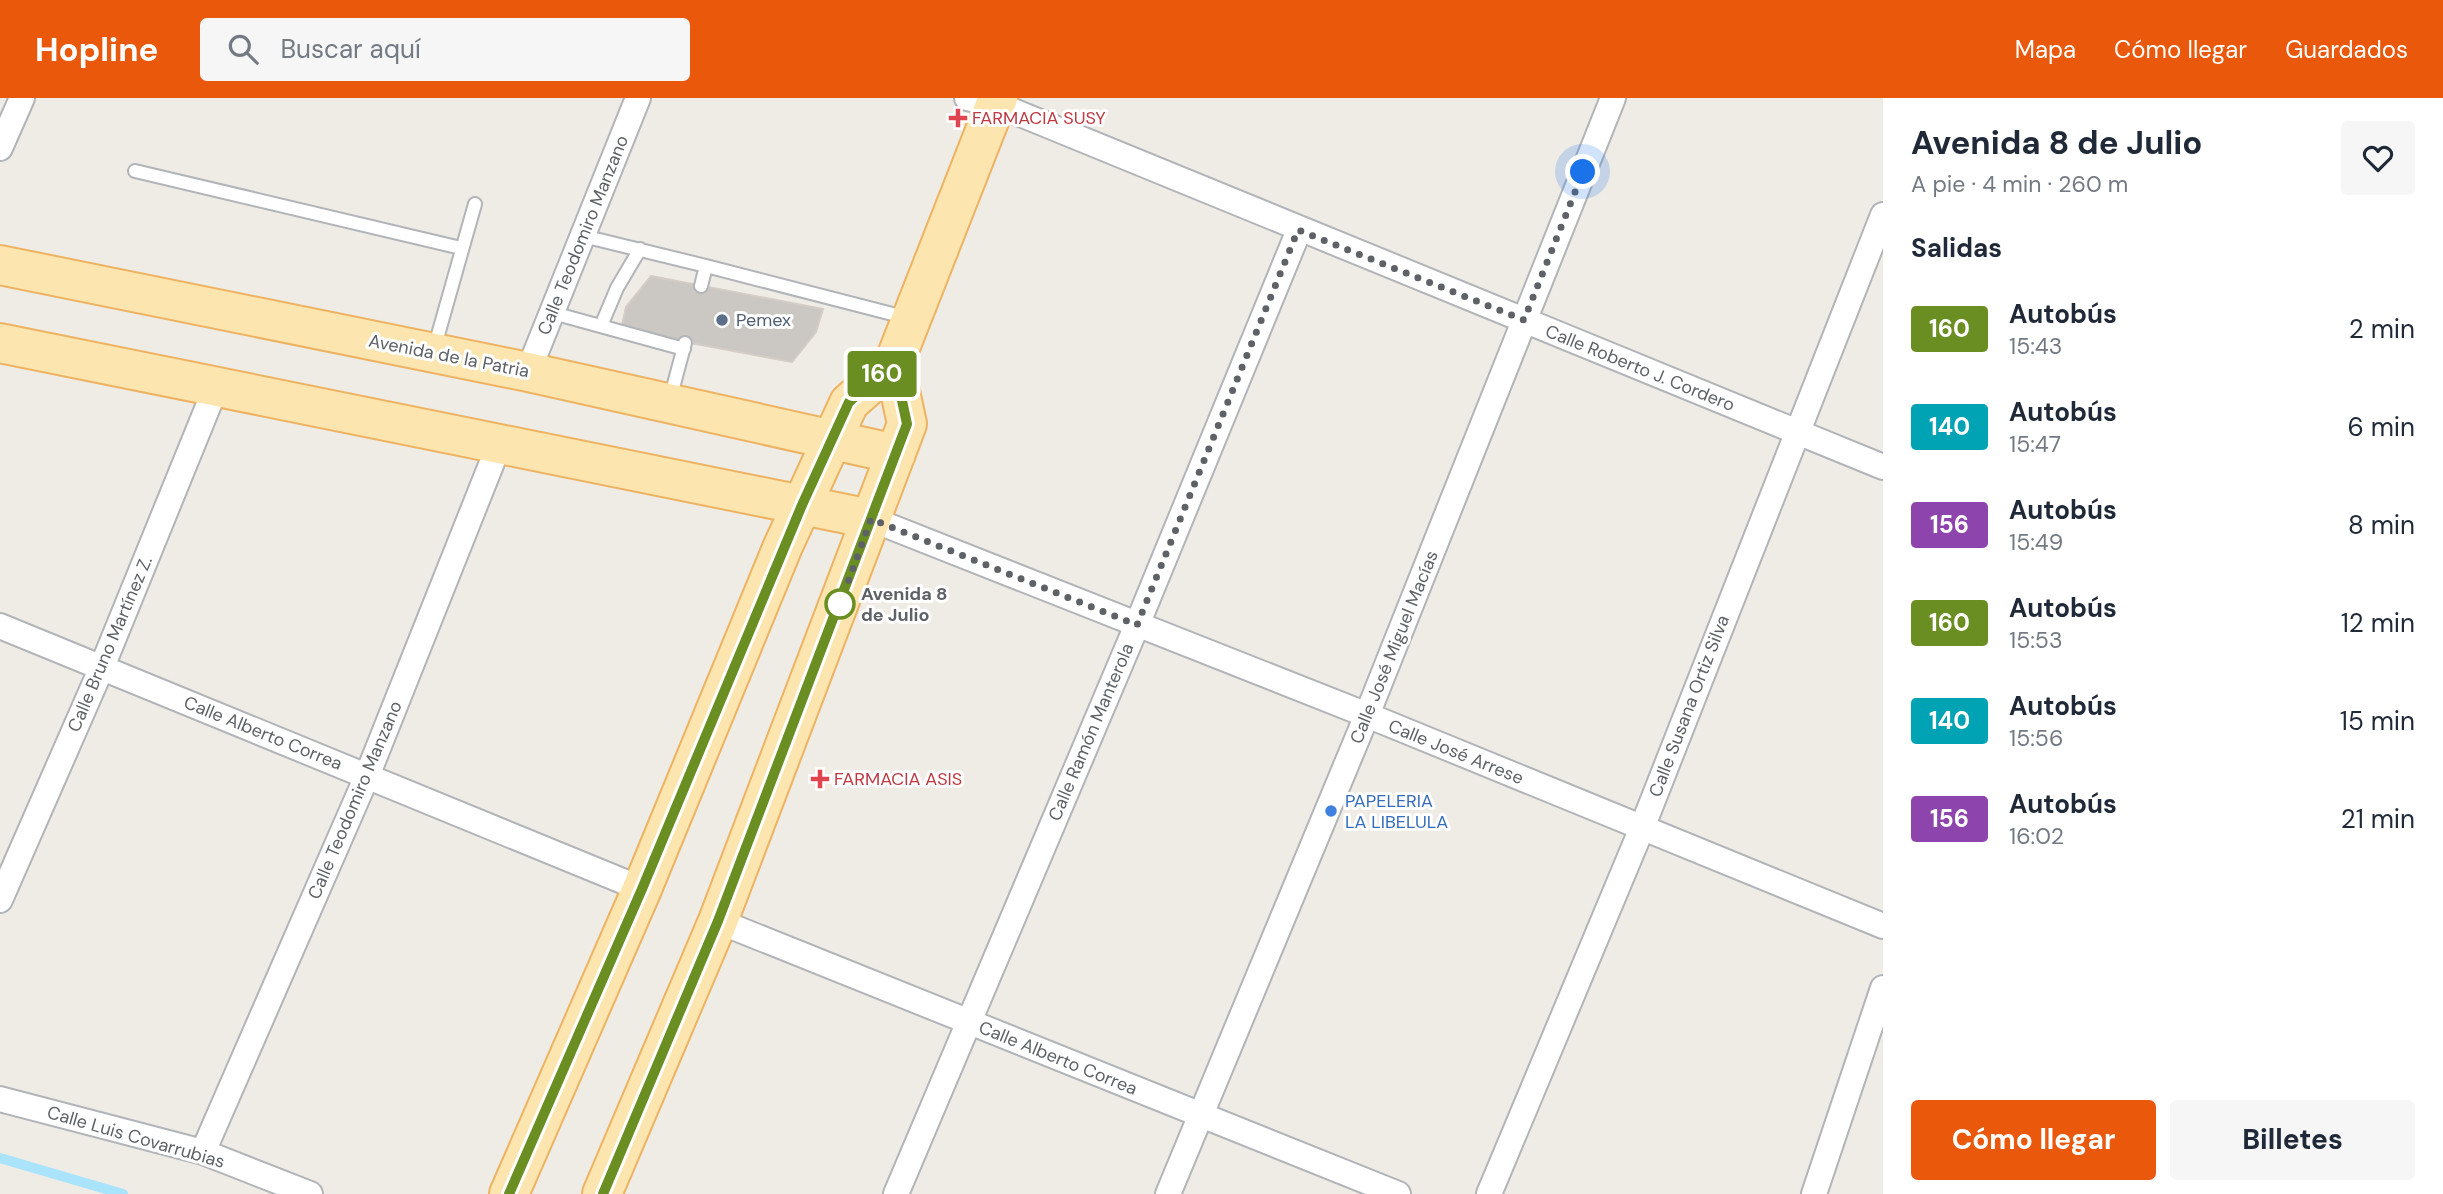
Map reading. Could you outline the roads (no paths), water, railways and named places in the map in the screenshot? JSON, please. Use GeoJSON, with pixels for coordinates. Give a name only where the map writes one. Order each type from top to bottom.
{"type":"FeatureCollection","features":[{"type":"Feature","properties":{"kind":"main road"},"geometry":{"type":"LineString","coordinates":[[509,1194],[642,889],[802,505],[849,402],[894,363],[987,100]]}},
{"type":"Feature","properties":{"kind":"main road","name":"Avenida de la Patria"},"geometry":{"type":"LineString","coordinates":[[0,265],[528,372],[669,402],[832,442],[896,454]]}},
{"type":"Feature","properties":{"kind":"main road"},"geometry":{"type":"LineString","coordinates":[[0,343],[871,519]]}},
{"type":"Feature","properties":{"kind":"main road"},"geometry":{"type":"LineString","coordinates":[[603,1194],[718,921],[907,424],[894,363]]}},
{"type":"Feature","properties":{"kind":"street"},"geometry":{"type":"LineString","coordinates":[[0,148],[22,98]]}},
{"type":"Feature","properties":{"kind":"street","name":"Calle Teodomiro Manzano"},"geometry":{"type":"LineString","coordinates":[[528,372],[638,98]]}},
{"type":"Feature","properties":{"kind":"street","name":"Calle José Miguel Macías"},"geometry":{"type":"LineString","coordinates":[[1168,1194],[1367,715],[1613,98]]}},
{"type":"Feature","properties":{"kind":"street","name":"Calle Roberto J. Cordero"},"geometry":{"type":"LineString","coordinates":[[987,100],[1298,230],[1883,467]]}},
{"type":"Feature","properties":{"kind":"street","name":"Calle Susana Ortiz Silva"},"geometry":{"type":"LineString","coordinates":[[1489,1194],[1642,828],[1883,215]]}},
{"type":"Feature","properties":{"kind":"street","name":"Calle Ramón Manterola"},"geometry":{"type":"LineString","coordinates":[[896,1194],[1137,625],[1298,230]]}},
{"type":"Feature","properties":{"kind":"street","name":"Calle Bruno Martínez Z."},"geometry":{"type":"LineString","coordinates":[[0,900],[102,667],[216,387]]}},
{"type":"Feature","properties":{"kind":"street","name":"Calle Teodomiro Manzano"},"geometry":{"type":"LineString","coordinates":[[203,1152],[368,776],[499,445]]}},
{"type":"Feature","properties":{"kind":"street","name":"Calle José Arrese"},"geometry":{"type":"LineString","coordinates":[[871,519],[1367,715],[1883,926]]}},
{"type":"Feature","properties":{"kind":"street","name":"Calle Alberto Correa"},"geometry":{"type":"LineString","coordinates":[[0,626],[642,889]]}},
{"type":"Feature","properties":{"kind":"street","name":"Calle Alberto Correa"},"geometry":{"type":"LineString","coordinates":[[718,921],[1398,1194]]}},
{"type":"Feature","properties":{"kind":"street"},"geometry":{"type":"LineString","coordinates":[[1814,1194],[1878,1021],[1883,988]]}},
{"type":"Feature","properties":{"kind":"street","name":"Calle Luis Covarrubias"},"geometry":{"type":"LineString","coordinates":[[0,1099],[203,1152],[310,1194]]}},
{"type":"Feature","properties":{"kind":"lane"},"geometry":{"type":"LineString","coordinates":[[135,172],[461,248]]}},
{"type":"Feature","properties":{"kind":"lane"},"geometry":{"type":"LineString","coordinates":[[433,353],[475,204]]}},
{"type":"Feature","properties":{"kind":"lane"},"geometry":{"type":"LineString","coordinates":[[583,236],[911,319]]}},
{"type":"Feature","properties":{"kind":"lane"},"geometry":{"type":"LineString","coordinates":[[601,326],[617,288],[640,249]]}},
{"type":"Feature","properties":{"kind":"lane"},"geometry":{"type":"LineString","coordinates":[[701,286],[706,266]]}},
{"type":"Feature","properties":{"kind":"lane"},"geometry":{"type":"LineString","coordinates":[[553,313],[685,346],[669,402]]}},
{"type":"Feature","properties":{"kind":"waterway"},"geometry":{"type":"LineString","coordinates":[[0,1158],[123,1194]]}},
{"type":"Feature","properties":{"kind":"place","name":"FARMACIA SUSY"},"geometry":{"type":"Point","coordinates":[958,118]}},
{"type":"Feature","properties":{"kind":"place","name":"Pemex"},"geometry":{"type":"Point","coordinates":[722,320]}},
{"type":"Feature","properties":{"kind":"place","name":"Avenida 8 de Julio"},"geometry":{"type":"Point","coordinates":[840,604]}},
{"type":"Feature","properties":{"kind":"place","name":"FARMACIA ASIS"},"geometry":{"type":"Point","coordinates":[820,779]}},
{"type":"Feature","properties":{"kind":"place","name":"PAPELERIA LA LIBELULA"},"geometry":{"type":"Point","coordinates":[1331,811]}}]}
